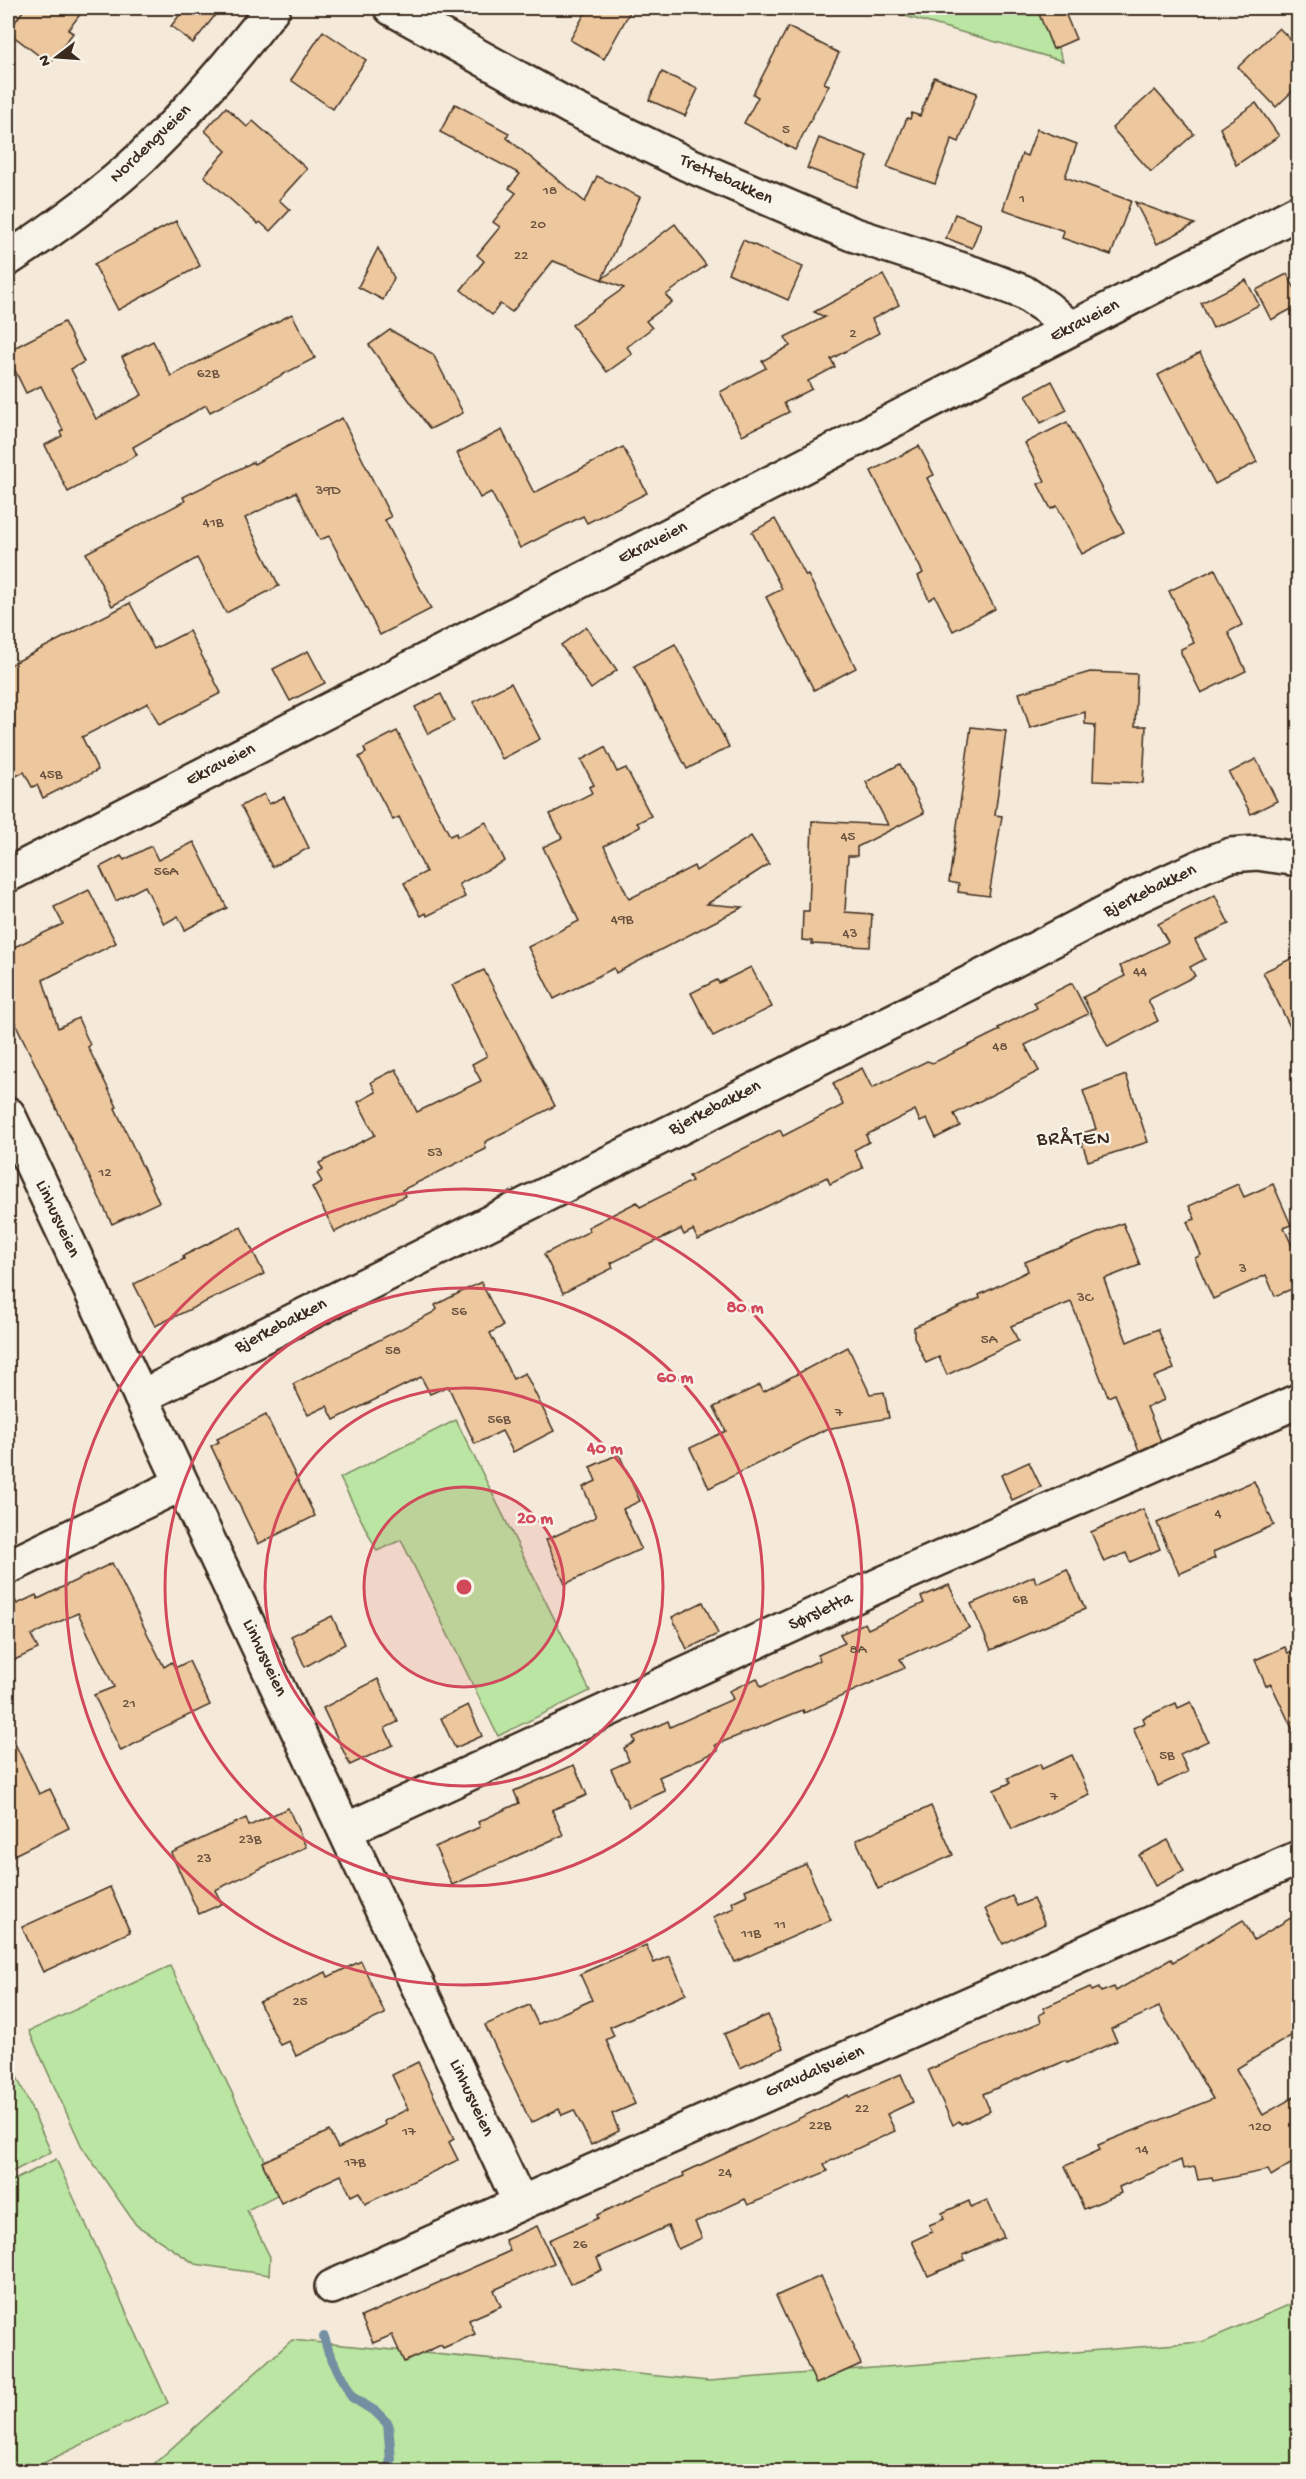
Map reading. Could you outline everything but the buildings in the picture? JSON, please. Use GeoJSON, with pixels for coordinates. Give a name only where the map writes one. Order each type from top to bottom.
{"type":"FeatureCollection","features":[{"type":"Feature","properties":{"kind":"street","name":"Nordengveien"},"geometry":{"type":"LineString","coordinates":[[8,259],[68,218],[141,157],[209,86],[273,8]]}},
{"type":"Feature","properties":{"kind":"street","name":"Trettebakken"},"geometry":{"type":"LineString","coordinates":[[391,8],[572,108],[685,163],[852,234],[1023,292],[1047,308],[1070,328]]}},
{"type":"Feature","properties":{"kind":"street","name":"Ekraveien"},"geometry":{"type":"LineString","coordinates":[[8,875],[1299,212]]}},
{"type":"Feature","properties":{"kind":"street","name":"Bjerkebakken"},"geometry":{"type":"LineString","coordinates":[[141,1397],[1194,869],[1231,855],[1257,853],[1299,859]]}},
{"type":"Feature","properties":{"kind":"street","name":"Linhusveien"},"geometry":{"type":"LineString","coordinates":[[8,1114],[520,2203]]}},
{"type":"Feature","properties":{"kind":"street","name":"Sørsletta"},"geometry":{"type":"LineString","coordinates":[[346,1830],[886,1582],[1299,1401]]}},
{"type":"Feature","properties":{"kind":"street"},"geometry":{"type":"LineString","coordinates":[[8,1567],[181,1484]]}},
{"type":"Feature","properties":{"kind":"street","name":"Gravdalsveien"},"geometry":{"type":"LineString","coordinates":[[332,2287],[1299,1858]]}},
{"type":"Feature","properties":{"kind":"green space"},"geometry":{"type":"Polygon","coordinates":[[[890,8],[1043,8],[1063,61],[905,16],[890,8]]]}},
{"type":"Feature","properties":{"kind":"green space"},"geometry":{"type":"Polygon","coordinates":[[[456,1420],[590,1691],[498,1736],[401,1540],[377,1551],[340,1478],[456,1420]]]}},
{"type":"Feature","properties":{"kind":"green space"},"geometry":{"type":"Polygon","coordinates":[[[170,1966],[281,2193],[247,2210],[270,2257],[269,2275],[195,2264],[136,2225],[82,2147],[29,2031],[170,1966]]]}},
{"type":"Feature","properties":{"kind":"green space"},"geometry":{"type":"Polygon","coordinates":[[[8,2057],[51,2152],[8,2174],[8,2057]]]}},
{"type":"Feature","properties":{"kind":"green space"},"geometry":{"type":"Polygon","coordinates":[[[56,2159],[168,2403],[27,2471],[8,2471],[8,2183],[56,2159]]]}},
{"type":"Feature","properties":{"kind":"green space"},"geometry":{"type":"Polygon","coordinates":[[[1298,2301],[1298,2471],[145,2472],[292,2340],[709,2381],[1202,2342],[1298,2301]]]}},
{"type":"Feature","properties":{"kind":"waterway"},"geometry":{"type":"LineString","coordinates":[[324,2337],[329,2353],[352,2397],[376,2412],[388,2424],[391,2460],[387,2472]]}},
{"type":"Feature","properties":{"kind":"district","name":"BRÅTEN"},"geometry":{"type":"Point","coordinates":[1074,1140]}}]}
